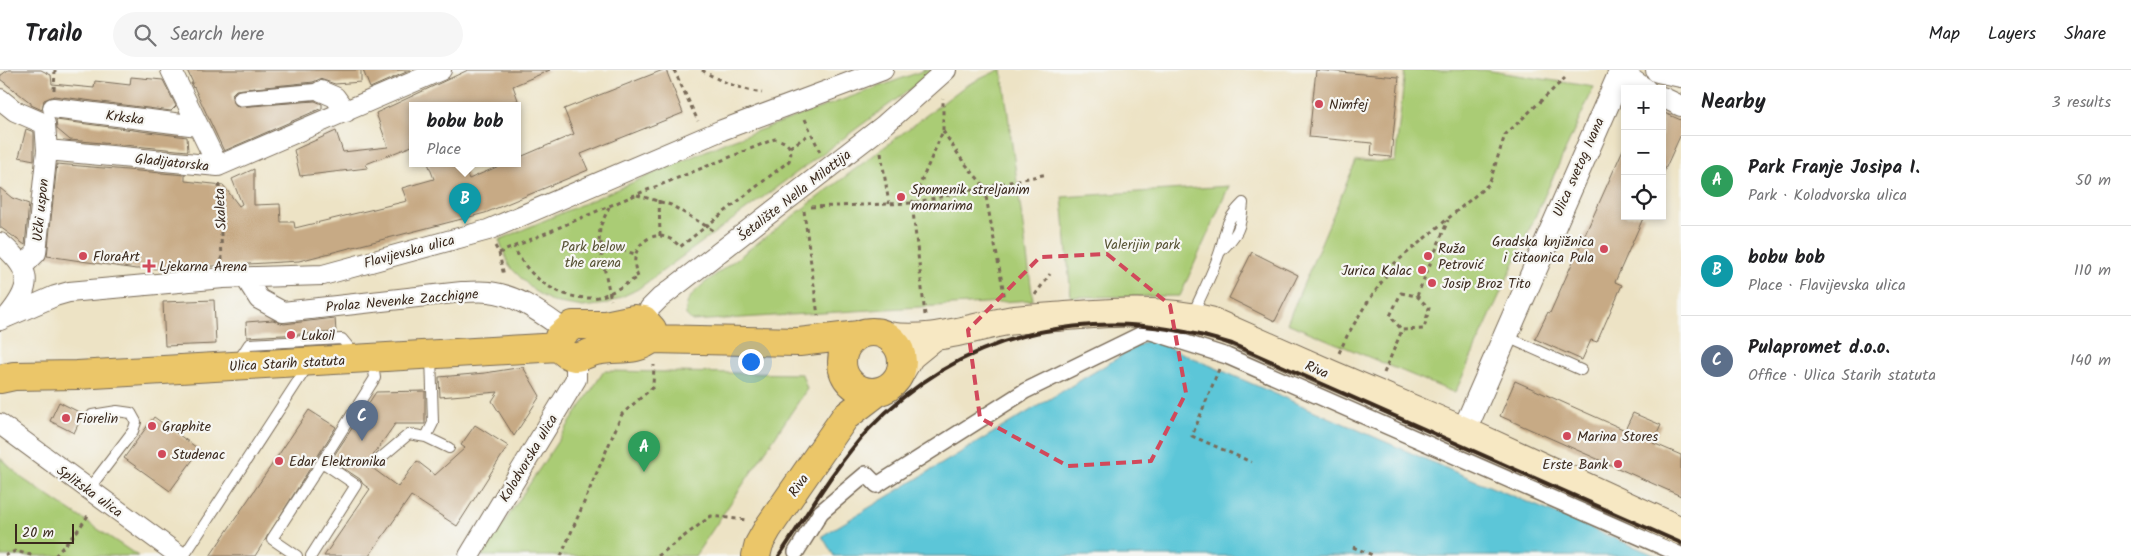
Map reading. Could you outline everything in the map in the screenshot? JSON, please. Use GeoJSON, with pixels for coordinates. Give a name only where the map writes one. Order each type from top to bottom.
{"type":"FeatureCollection","features":[{"type":"Feature","properties":{"kind":"main road","name":"Riva"},"geometry":{"type":"LineString","coordinates":[[888,336],[907,339],[929,327],[1128,311],[1192,316],[1210,321],[1464,431],[1681,531]]}},
{"type":"Feature","properties":{"kind":"main road","name":"Riva"},"geometry":{"type":"LineString","coordinates":[[901,371],[929,327]]}},
{"type":"Feature","properties":{"kind":"main road"},"geometry":{"type":"LineString","coordinates":[[879,332],[888,336],[896,343],[900,352],[902,361],[901,371],[892,384],[879,391],[870,392],[861,389],[845,373],[843,358],[846,349],[851,340],[859,335],[879,332]]}},
{"type":"Feature","properties":{"kind":"main road","name":"Ulica Starih statuta"},"geometry":{"type":"LineString","coordinates":[[5,376],[77,375],[567,345],[598,350],[631,349],[644,346],[650,340],[799,342],[859,335]]}},
{"type":"Feature","properties":{"kind":"main road","name":"Ulica Starih statuta"},"geometry":{"type":"LineString","coordinates":[[799,342],[821,349],[836,359],[845,373]]}},
{"type":"Feature","properties":{"kind":"main road","name":"Riva"},"geometry":{"type":"LineString","coordinates":[[845,373],[850,389],[845,417]]}},
{"type":"Feature","properties":{"kind":"main road","name":"Riva"},"geometry":{"type":"LineString","coordinates":[[756,556],[759,544],[768,528],[845,417],[879,391]]}},
{"type":"Feature","properties":{"kind":"street"},"geometry":{"type":"LineString","coordinates":[[171,70],[218,166]]}},
{"type":"Feature","properties":{"kind":"street","name":"Gladijatorska"},"geometry":{"type":"LineString","coordinates":[[47,150],[218,166],[441,70]]}},
{"type":"Feature","properties":{"kind":"street","name":"Flavijevska ulica"},"geometry":{"type":"LineString","coordinates":[[3,318],[69,292],[245,277],[324,274],[488,230],[705,137],[883,70]]}},
{"type":"Feature","properties":{"kind":"street","name":"Šetalište Nella Milottija"},"geometry":{"type":"LineString","coordinates":[[650,340],[650,308],[660,298],[828,170],[883,126],[946,70]]}},
{"type":"Feature","properties":{"kind":"street"},"geometry":{"type":"LineString","coordinates":[[1623,70],[1640,85]]}},
{"type":"Feature","properties":{"kind":"street","name":"Ulica svetog Ivana"},"geometry":{"type":"LineString","coordinates":[[1464,431],[1507,337],[1525,288],[1623,70]]}},
{"type":"Feature","properties":{"kind":"street"},"geometry":{"type":"LineString","coordinates":[[1658,70],[1681,76]]}},
{"type":"Feature","properties":{"kind":"street"},"geometry":{"type":"LineString","coordinates":[[241,98],[321,91],[335,97],[346,112]]}},
{"type":"Feature","properties":{"kind":"street","name":"Učki uspon"},"geometry":{"type":"LineString","coordinates":[[0,99],[15,111],[45,124],[47,150],[36,253],[23,266]]}},
{"type":"Feature","properties":{"kind":"street"},"geometry":{"type":"LineString","coordinates":[[1666,99],[1681,106]]}},
{"type":"Feature","properties":{"kind":"street","name":"Krkska"},"geometry":{"type":"LineString","coordinates":[[53,108],[198,126]]}},
{"type":"Feature","properties":{"kind":"street"},"geometry":{"type":"LineString","coordinates":[[0,243],[23,266],[26,278],[24,291],[17,305],[3,318]]}},
{"type":"Feature","properties":{"kind":"street","name":"Prolaz Nevenke Zacchigne"},"geometry":{"type":"LineString","coordinates":[[245,277],[259,299],[283,312],[462,292],[488,292],[508,296],[567,345]]}},
{"type":"Feature","properties":{"kind":"street"},"geometry":{"type":"LineString","coordinates":[[796,552],[821,512],[866,474],[876,485],[1025,391],[1148,330],[1227,356],[1681,555]]}},
{"type":"Feature","properties":{"kind":"street","name":"Kolodvorska ulica"},"geometry":{"type":"LineString","coordinates":[[469,556],[576,378],[567,345]]}},
{"type":"Feature","properties":{"kind":"street","name":"Splitska ulica"},"geometry":{"type":"LineString","coordinates":[[0,424],[95,495],[182,556]]}},
{"type":"Feature","properties":{"kind":"lane"},"geometry":{"type":"LineString","coordinates":[[1192,316],[1220,252]]}},
{"type":"Feature","properties":{"kind":"lane"},"geometry":{"type":"LineString","coordinates":[[1507,337],[1581,370]]}},
{"type":"Feature","properties":{"kind":"lane"},"geometry":{"type":"LineString","coordinates":[[235,366],[249,344],[342,339],[365,358],[375,378],[272,539],[298,556]]}},
{"type":"Feature","properties":{"kind":"lane"},"geometry":{"type":"LineString","coordinates":[[426,437],[432,423],[431,354]]}},
{"type":"Feature","properties":{"kind":"lane"},"geometry":{"type":"LineString","coordinates":[[182,556],[310,362]]}},
{"type":"Feature","properties":{"kind":"lane"},"geometry":{"type":"LineString","coordinates":[[92,415],[117,411],[131,414],[136,422],[133,432],[95,495]]}},
{"type":"Feature","properties":{"kind":"lane"},"geometry":{"type":"LineString","coordinates":[[377,461],[409,434],[426,437],[449,448]]}},
{"type":"Feature","properties":{"kind":"lane"},"geometry":{"type":"LineString","coordinates":[[311,556],[356,486],[322,462]]}},
{"type":"Feature","properties":{"kind":"path"},"geometry":{"type":"LineString","coordinates":[[674,70],[705,137]]}},
{"type":"Feature","properties":{"kind":"path"},"geometry":{"type":"LineString","coordinates":[[702,70],[713,77],[745,90],[764,94]]}},
{"type":"Feature","properties":{"kind":"path"},"geometry":{"type":"LineString","coordinates":[[1330,374],[1346,336],[1394,264],[1489,184],[1505,134],[1565,78]]}},
{"type":"Feature","properties":{"kind":"path"},"geometry":{"type":"LineString","coordinates":[[929,327],[912,203],[943,131],[943,92]]}},
{"type":"Feature","properties":{"kind":"path"},"geometry":{"type":"LineString","coordinates":[[798,101],[810,134],[828,170]]}},
{"type":"Feature","properties":{"kind":"path"},"geometry":{"type":"LineString","coordinates":[[943,131],[962,160],[984,186],[1009,321]]}},
{"type":"Feature","properties":{"kind":"path"},"geometry":{"type":"LineString","coordinates":[[790,146],[810,134]]}},
{"type":"Feature","properties":{"kind":"path"},"geometry":{"type":"LineString","coordinates":[[499,253],[775,139],[784,140],[790,146],[792,154],[789,161],[680,247],[670,238],[660,236],[651,237],[642,242],[633,262],[638,277],[610,293],[590,298],[569,295],[548,287],[520,260],[514,247]]}},
{"type":"Feature","properties":{"kind":"path"},"geometry":{"type":"LineString","coordinates":[[883,159],[889,204]]}},
{"type":"Feature","properties":{"kind":"path","name":"Skaleta"},"geometry":{"type":"LineString","coordinates":[[218,166],[222,268]]}},
{"type":"Feature","properties":{"kind":"path"},"geometry":{"type":"LineString","coordinates":[[818,320],[804,208],[912,203],[1047,174]]}},
{"type":"Feature","properties":{"kind":"path"},"geometry":{"type":"LineString","coordinates":[[636,195],[659,200],[671,205],[719,234]]}},
{"type":"Feature","properties":{"kind":"path"},"geometry":{"type":"LineString","coordinates":[[659,200],[660,236]]}},
{"type":"Feature","properties":{"kind":"path"},"geometry":{"type":"LineString","coordinates":[[609,206],[600,226],[599,243],[612,306]]}},
{"type":"Feature","properties":{"kind":"path"},"geometry":{"type":"LineString","coordinates":[[1417,296],[1449,218]]}},
{"type":"Feature","properties":{"kind":"path"},"geometry":{"type":"LineString","coordinates":[[488,230],[499,253],[508,296]]}},
{"type":"Feature","properties":{"kind":"path"},"geometry":{"type":"LineString","coordinates":[[599,243],[635,254]]}},
{"type":"Feature","properties":{"kind":"path"},"geometry":{"type":"LineString","coordinates":[[1401,294],[1417,296],[1429,308],[1424,329],[1402,330],[1390,316],[1401,294]]}},
{"type":"Feature","properties":{"kind":"path"},"geometry":{"type":"LineString","coordinates":[[1394,352],[1402,330]]}},
{"type":"Feature","properties":{"kind":"path"},"geometry":{"type":"LineString","coordinates":[[561,556],[622,414],[653,387],[650,340]]}},
{"type":"Feature","properties":{"kind":"path"},"geometry":{"type":"LineString","coordinates":[[1220,369],[1192,436],[1251,462]]}},
{"type":"Feature","properties":{"kind":"path"},"geometry":{"type":"LineString","coordinates":[[55,556],[78,530],[95,495]]}},
{"type":"Feature","properties":{"kind":"path"},"geometry":{"type":"LineString","coordinates":[[658,556],[711,516],[750,521]]}},
{"type":"Feature","properties":{"kind":"path"},"geometry":{"type":"LineString","coordinates":[[1353,547],[1375,556]]}},
{"type":"Feature","properties":{"kind":"path"},"geometry":{"type":"LineString","coordinates":[[5,556],[15,550],[36,556]]}},
{"type":"Feature","properties":{"kind":"highlighted area"},"geometry":{"type":"Polygon","coordinates":[[[1107,254],[1170,305],[1186,393],[1151,461],[1068,466],[980,418],[968,330],[1040,257],[1107,254]]]}},
{"type":"Feature","properties":{"kind":"green space","name":"Park below the arena"},"geometry":{"type":"Polygon","coordinates":[[[925,70],[935,71],[638,289],[607,304],[583,307],[553,302],[534,291],[509,266],[499,240],[724,143],[925,70]]]}},
{"type":"Feature","properties":{"kind":"green space"},"geometry":{"type":"Polygon","coordinates":[[[1002,70],[1033,300],[692,321],[686,315],[689,300],[694,292],[706,282],[965,86],[1002,70]]]}},
{"type":"Feature","properties":{"kind":"green space"},"geometry":{"type":"Polygon","coordinates":[[[1405,70],[1485,70],[1594,87],[1455,393],[1287,323],[1356,161],[1395,162],[1405,70]]]}},
{"type":"Feature","properties":{"kind":"green space","name":"Valerijin park"},"geometry":{"type":"Polygon","coordinates":[[[1229,186],[1180,296],[1071,297],[1062,197],[1229,186]]]}},
{"type":"Feature","properties":{"kind":"green space"},"geometry":{"type":"Polygon","coordinates":[[[604,371],[802,374],[807,389],[695,556],[482,556],[604,371]]]}},
{"type":"Feature","properties":{"kind":"green space"},"geometry":{"type":"Polygon","coordinates":[[[0,458],[23,479],[138,556],[0,556],[0,458]]]}},
{"type":"Feature","properties":{"kind":"water"},"geometry":{"type":"Polygon","coordinates":[[[1149,339],[1448,469],[1657,556],[834,556],[822,536],[1149,339]]]}},
{"type":"Feature","properties":{"kind":"building"},"geometry":{"type":"Polygon","coordinates":[[[8,70],[41,70],[51,75],[52,84],[94,88],[95,81],[130,85],[131,77],[163,80],[176,106],[171,111],[54,96],[44,100],[42,110],[31,105],[31,103],[0,79],[0,76],[8,70]]]}},
{"type":"Feature","properties":{"kind":"building"},"geometry":{"type":"Polygon","coordinates":[[[187,70],[361,70],[361,82],[335,84],[320,79],[313,82],[236,90],[232,94],[232,99],[238,107],[315,101],[322,104],[322,108],[224,151],[193,88],[191,83],[193,83],[187,70]]]}},
{"type":"Feature","properties":{"kind":"building"},"geometry":{"type":"Polygon","coordinates":[[[363,70],[411,70],[370,88],[363,70]]]}},
{"type":"Feature","properties":{"kind":"building"},"geometry":{"type":"Polygon","coordinates":[[[468,70],[550,70],[513,86],[518,100],[513,102],[409,102],[409,147],[366,164],[367,168],[300,176],[294,150],[336,131],[343,152],[388,147],[376,113],[468,70]]]}},
{"type":"Feature","properties":{"kind":"building"},"geometry":{"type":"Polygon","coordinates":[[[666,70],[683,113],[581,154],[588,170],[485,213],[299,261],[136,269],[47,256],[57,164],[185,175],[185,181],[223,185],[239,206],[242,204],[232,179],[254,169],[254,205],[280,204],[281,222],[294,222],[295,228],[407,201],[402,188],[434,179],[430,167],[464,167],[469,179],[497,167],[521,167],[521,157],[574,134],[564,109],[666,70]]]}},
{"type":"Feature","properties":{"kind":"building"},"geometry":{"type":"Polygon","coordinates":[[[1316,70],[1399,77],[1391,157],[1371,155],[1372,143],[1309,137],[1316,70]]]}},
{"type":"Feature","properties":{"kind":"building"},"geometry":{"type":"Polygon","coordinates":[[[1666,114],[1681,120],[1681,134],[1666,167],[1666,114]]]}},
{"type":"Feature","properties":{"kind":"building"},"geometry":{"type":"Polygon","coordinates":[[[56,120],[187,137],[188,151],[70,140],[57,129],[56,120]]]}},
{"type":"Feature","properties":{"kind":"building"},"geometry":{"type":"Polygon","coordinates":[[[26,129],[34,132],[34,160],[19,157],[26,129]]]}},
{"type":"Feature","properties":{"kind":"building","name":"Gradska knjižnica i čitaonica Pula"},"geometry":{"type":"Polygon","coordinates":[[[1621,154],[1621,220],[1642,220],[1615,282],[1622,285],[1597,342],[1591,340],[1582,360],[1535,339],[1548,312],[1550,313],[1621,154]]]}},
{"type":"Feature","properties":{"kind":"building"},"geometry":{"type":"Polygon","coordinates":[[[0,188],[12,198],[29,204],[25,245],[0,227],[0,188]]]}},
{"type":"Feature","properties":{"kind":"building"},"geometry":{"type":"Polygon","coordinates":[[[1252,252],[1298,275],[1275,321],[1229,298],[1252,252]]]}},
{"type":"Feature","properties":{"kind":"building"},"geometry":{"type":"Polygon","coordinates":[[[214,300],[216,344],[165,346],[163,302],[214,300]]]}},
{"type":"Feature","properties":{"kind":"building"},"geometry":{"type":"Polygon","coordinates":[[[335,318],[336,332],[247,337],[246,322],[273,320],[284,324],[335,318]]]}},
{"type":"Feature","properties":{"kind":"building"},"geometry":{"type":"Polygon","coordinates":[[[523,367],[540,396],[514,436],[492,401],[498,392],[440,397],[439,377],[523,367]]]}},
{"type":"Feature","properties":{"kind":"building"},"geometry":{"type":"Polygon","coordinates":[[[1515,381],[1625,430],[1633,413],[1661,425],[1653,443],[1681,455],[1681,496],[1500,416],[1515,381]]]}},
{"type":"Feature","properties":{"kind":"building"},"geometry":{"type":"Polygon","coordinates":[[[425,391],[425,424],[395,424],[367,464],[398,487],[417,461],[435,475],[465,448],[461,445],[475,425],[508,446],[457,526],[411,496],[369,556],[324,556],[370,489],[360,479],[331,460],[376,392],[425,391]]]}},
{"type":"Feature","properties":{"kind":"building","name":"Fiorelin"},"geometry":{"type":"Polygon","coordinates":[[[59,402],[83,414],[74,433],[50,421],[59,402]]]}},
{"type":"Feature","properties":{"kind":"building"},"geometry":{"type":"Polygon","coordinates":[[[309,410],[336,427],[255,556],[210,556],[309,410]]]}},
{"type":"Feature","properties":{"kind":"building","name":"Studenac"},"geometry":{"type":"Polygon","coordinates":[[[154,417],[200,450],[170,491],[124,458],[154,417]]]}},
{"type":"Feature","properties":{"kind":"railway"},"geometry":{"type":"LineString","coordinates":[[779,556],[833,475],[869,429],[907,394],[948,367],[992,346],[1037,332],[1085,326],[1133,325],[1182,331],[1232,344],[1681,543]]}},
{"type":"Feature","properties":{"kind":"place","name":"Nimfej"},"geometry":{"type":"Point","coordinates":[1319,104]}},
{"type":"Feature","properties":{"kind":"place","name":"Spomenik streljanim mornarima"},"geometry":{"type":"Point","coordinates":[901,197]}},
{"type":"Feature","properties":{"kind":"place","name":"bobu bob"},"geometry":{"type":"Point","coordinates":[465,224]}},
{"type":"Feature","properties":{"kind":"place","name":"Gradska knjižnica i čitaonica Pula"},"geometry":{"type":"Point","coordinates":[1604,249]}},
{"type":"Feature","properties":{"kind":"place","name":"FloraArt"},"geometry":{"type":"Point","coordinates":[83,256]}},
{"type":"Feature","properties":{"kind":"place","name":"Ruža Petrović"},"geometry":{"type":"Point","coordinates":[1428,256]}},
{"type":"Feature","properties":{"kind":"place","name":"Ljekarna Arena"},"geometry":{"type":"Point","coordinates":[149,266]}},
{"type":"Feature","properties":{"kind":"place","name":"Jurica Kalac"},"geometry":{"type":"Point","coordinates":[1422,270]}},
{"type":"Feature","properties":{"kind":"place","name":"Josip Broz Tito"},"geometry":{"type":"Point","coordinates":[1432,283]}},
{"type":"Feature","properties":{"kind":"place","name":"Lukoil"},"geometry":{"type":"Point","coordinates":[291,335]}},
{"type":"Feature","properties":{"kind":"place","name":"Fiorelin"},"geometry":{"type":"Point","coordinates":[66,418]}},
{"type":"Feature","properties":{"kind":"place","name":"Graphite"},"geometry":{"type":"Point","coordinates":[152,426]}},
{"type":"Feature","properties":{"kind":"place","name":"Marina Stores"},"geometry":{"type":"Point","coordinates":[1567,436]}},
{"type":"Feature","properties":{"kind":"place","name":"Pulapromet d.o.o."},"geometry":{"type":"Point","coordinates":[362,441]}},
{"type":"Feature","properties":{"kind":"place","name":"Studenac"},"geometry":{"type":"Point","coordinates":[162,454]}},
{"type":"Feature","properties":{"kind":"place","name":"Edar Elektronika"},"geometry":{"type":"Point","coordinates":[279,461]}},
{"type":"Feature","properties":{"kind":"place","name":"Erste Bank"},"geometry":{"type":"Point","coordinates":[1618,464]}},
{"type":"Feature","properties":{"kind":"place","name":"Park Franje Josipa I."},"geometry":{"type":"Point","coordinates":[644,472]}}]}
